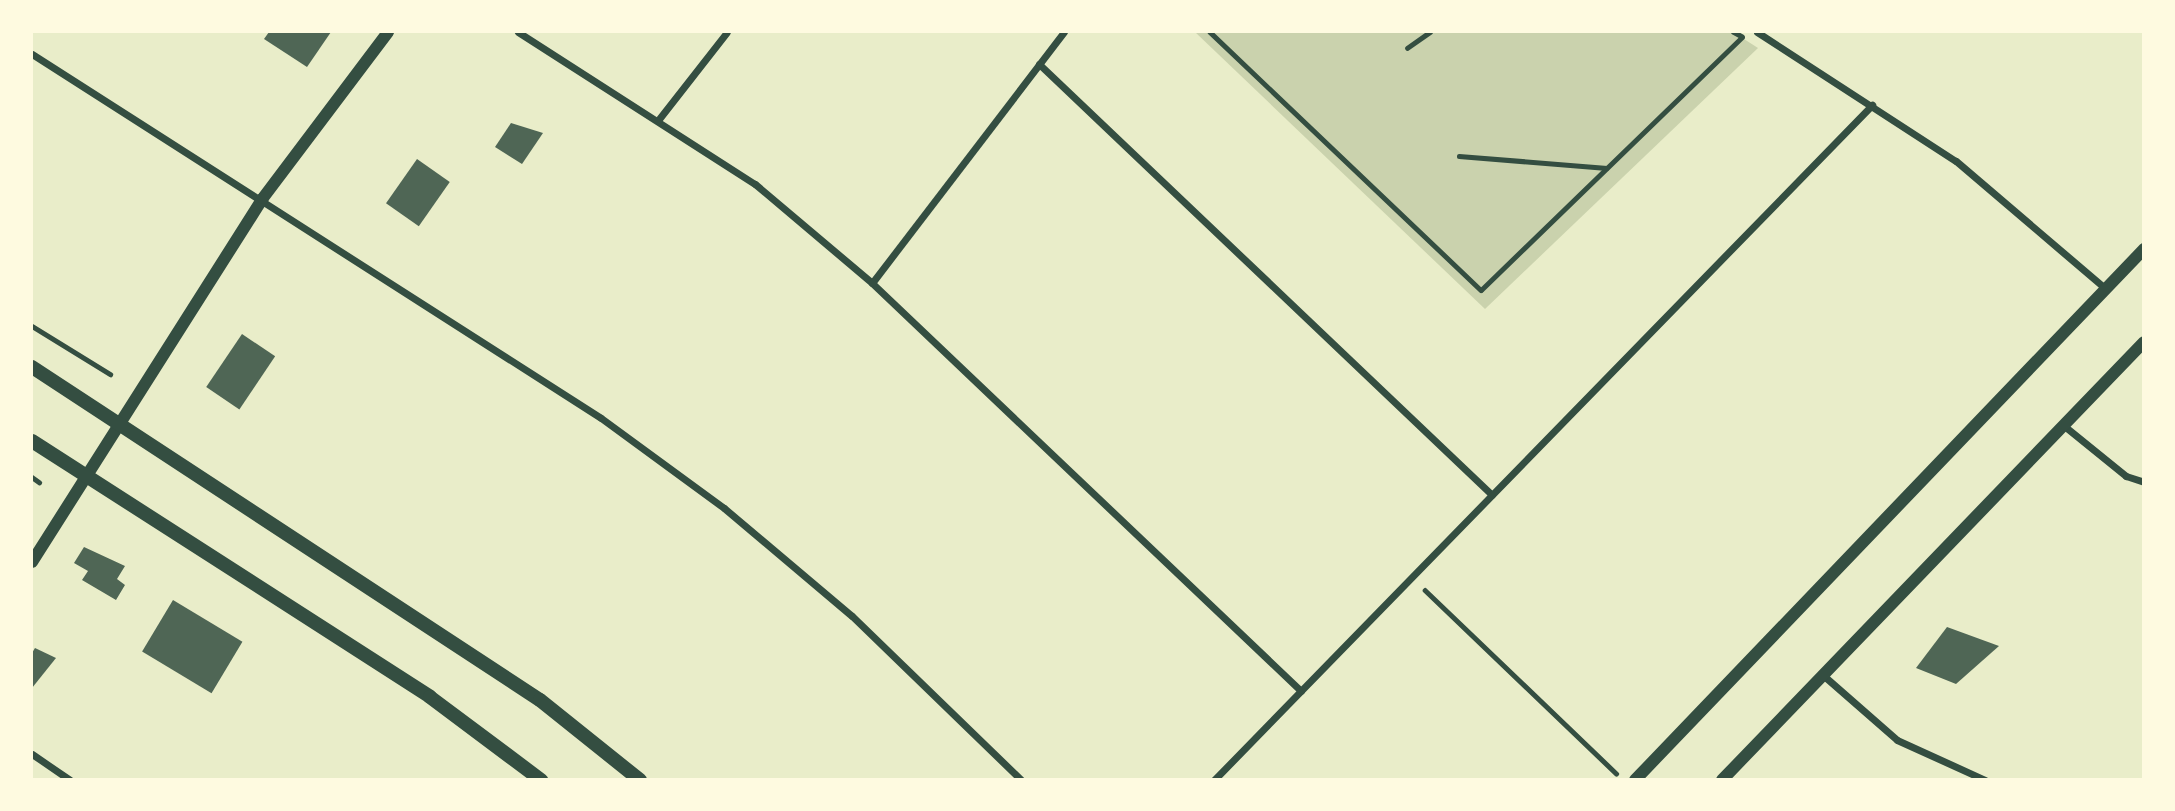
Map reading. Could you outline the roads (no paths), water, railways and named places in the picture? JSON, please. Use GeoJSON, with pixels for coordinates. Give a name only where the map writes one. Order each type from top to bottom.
{"type":"FeatureCollection","features":[{"type":"Feature","properties":{"kind":"main road"},"geometry":{"type":"LineString","coordinates":[[32,367],[540,700],[640,779]]}},
{"type":"Feature","properties":{"kind":"main road"},"geometry":{"type":"LineString","coordinates":[[32,441],[430,698],[541,779]]}},
{"type":"Feature","properties":{"kind":"street"},"geometry":{"type":"LineString","coordinates":[[32,562],[263,198],[388,32]]}},
{"type":"Feature","properties":{"kind":"street"},"geometry":{"type":"LineString","coordinates":[[518,32],[659,119],[755,184],[872,283],[1301,691]]}},
{"type":"Feature","properties":{"kind":"street"},"geometry":{"type":"LineString","coordinates":[[659,119],[727,32]]}},
{"type":"Feature","properties":{"kind":"street"},"geometry":{"type":"LineString","coordinates":[[872,283],[1064,32]]}},
{"type":"Feature","properties":{"kind":"street"},"geometry":{"type":"LineString","coordinates":[[1757,32],[1956,161],[2106,289]]}},
{"type":"Feature","properties":{"kind":"street"},"geometry":{"type":"LineString","coordinates":[[32,54],[263,198],[601,418],[724,508],[852,616],[1021,779]]}},
{"type":"Feature","properties":{"kind":"street"},"geometry":{"type":"LineString","coordinates":[[1039,64],[1492,495]]}},
{"type":"Feature","properties":{"kind":"street"},"geometry":{"type":"LineString","coordinates":[[1214,779],[1871,105]]}},
{"type":"Feature","properties":{"kind":"street"},"geometry":{"type":"LineString","coordinates":[[1635,779],[2144,249]]}},
{"type":"Feature","properties":{"kind":"street"},"geometry":{"type":"LineString","coordinates":[[1723,779],[2144,342]]}},
{"type":"Feature","properties":{"kind":"street"},"geometry":{"type":"LineString","coordinates":[[2063,425],[2126,476],[2144,482]]}},
{"type":"Feature","properties":{"kind":"street"},"geometry":{"type":"LineString","coordinates":[[1824,676],[1897,740],[1985,779]]}},
{"type":"Feature","properties":{"kind":"street"},"geometry":{"type":"LineString","coordinates":[[32,754],[70,779]]}}]}
